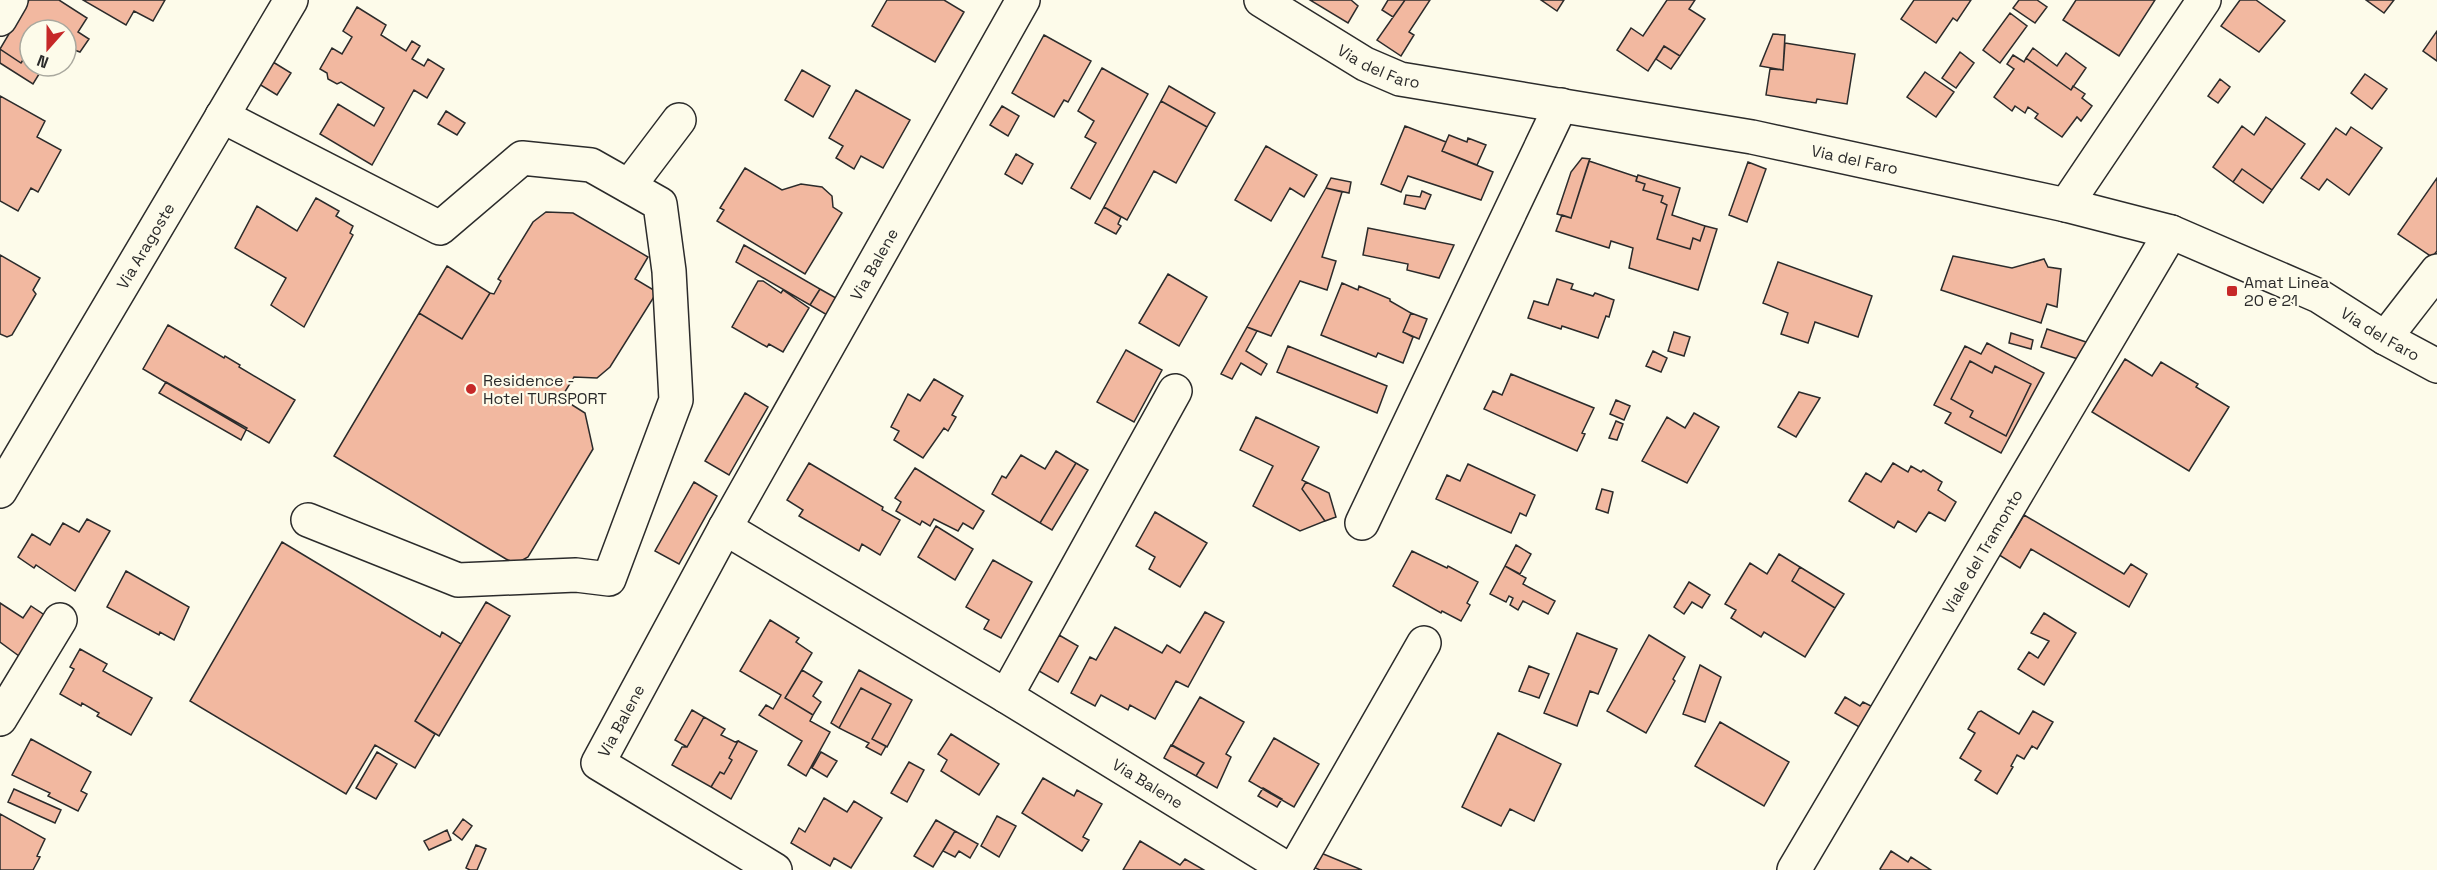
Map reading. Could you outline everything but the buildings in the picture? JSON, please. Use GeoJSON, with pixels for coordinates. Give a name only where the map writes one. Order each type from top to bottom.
{"type":"FeatureCollection","features":[{"type":"Feature","properties":{"kind":"street"},"geometry":{"type":"LineString","coordinates":[[0,19],[11,0]]}},
{"type":"Feature","properties":{"kind":"street","name":"Via Aragoste"},"geometry":{"type":"LineString","coordinates":[[0,491],[291,0]]}},
{"type":"Feature","properties":{"kind":"street","name":"Via Balene"},"geometry":{"type":"LineString","coordinates":[[775,870],[598,763],[725,528],[1023,0]]}},
{"type":"Feature","properties":{"kind":"street","name":"Via del Faro"},"geometry":{"type":"LineString","coordinates":[[1261,0],[1365,64],[1400,79],[1752,137],[2066,205],[2171,232],[2319,296],[2385,338],[2437,366]]}},
{"type":"Feature","properties":{"kind":"street"},"geometry":{"type":"LineString","coordinates":[[2066,205],[2204,0]]}},
{"type":"Feature","properties":{"kind":"street"},"geometry":{"type":"LineString","coordinates":[[1362,523],[1561,105]]}},
{"type":"Feature","properties":{"kind":"street"},"geometry":{"type":"LineString","coordinates":[[222,116],[440,228],[522,158],[591,165],[660,204],[669,271],[676,400],[609,579],[576,575],[458,580],[308,520]]}},
{"type":"Feature","properties":{"kind":"street"},"geometry":{"type":"LineString","coordinates":[[629,186],[679,120]]}},
{"type":"Feature","properties":{"kind":"street","name":"Viale del Tramonto"},"geometry":{"type":"LineString","coordinates":[[1794,870],[2171,232]]}},
{"type":"Feature","properties":{"kind":"street"},"geometry":{"type":"LineString","coordinates":[[2385,338],[2437,272]]}},
{"type":"Feature","properties":{"kind":"street"},"geometry":{"type":"LineString","coordinates":[[1006,696],[1175,391]]}},
{"type":"Feature","properties":{"kind":"street","name":"Via Balene"},"geometry":{"type":"LineString","coordinates":[[725,528],[1006,696],[1289,870]]}},
{"type":"Feature","properties":{"kind":"street"},"geometry":{"type":"LineString","coordinates":[[0,719],[60,620]]}},
{"type":"Feature","properties":{"kind":"street"},"geometry":{"type":"LineString","coordinates":[[1294,870],[1424,643]]}},
{"type":"Feature","properties":{"kind":"place","name":"Amat Linea 20 e 21"},"geometry":{"type":"Point","coordinates":[2232,291]}},
{"type":"Feature","properties":{"kind":"place","name":"Residence - Hotel TURSPORT"},"geometry":{"type":"Point","coordinates":[471,389]}}]}
